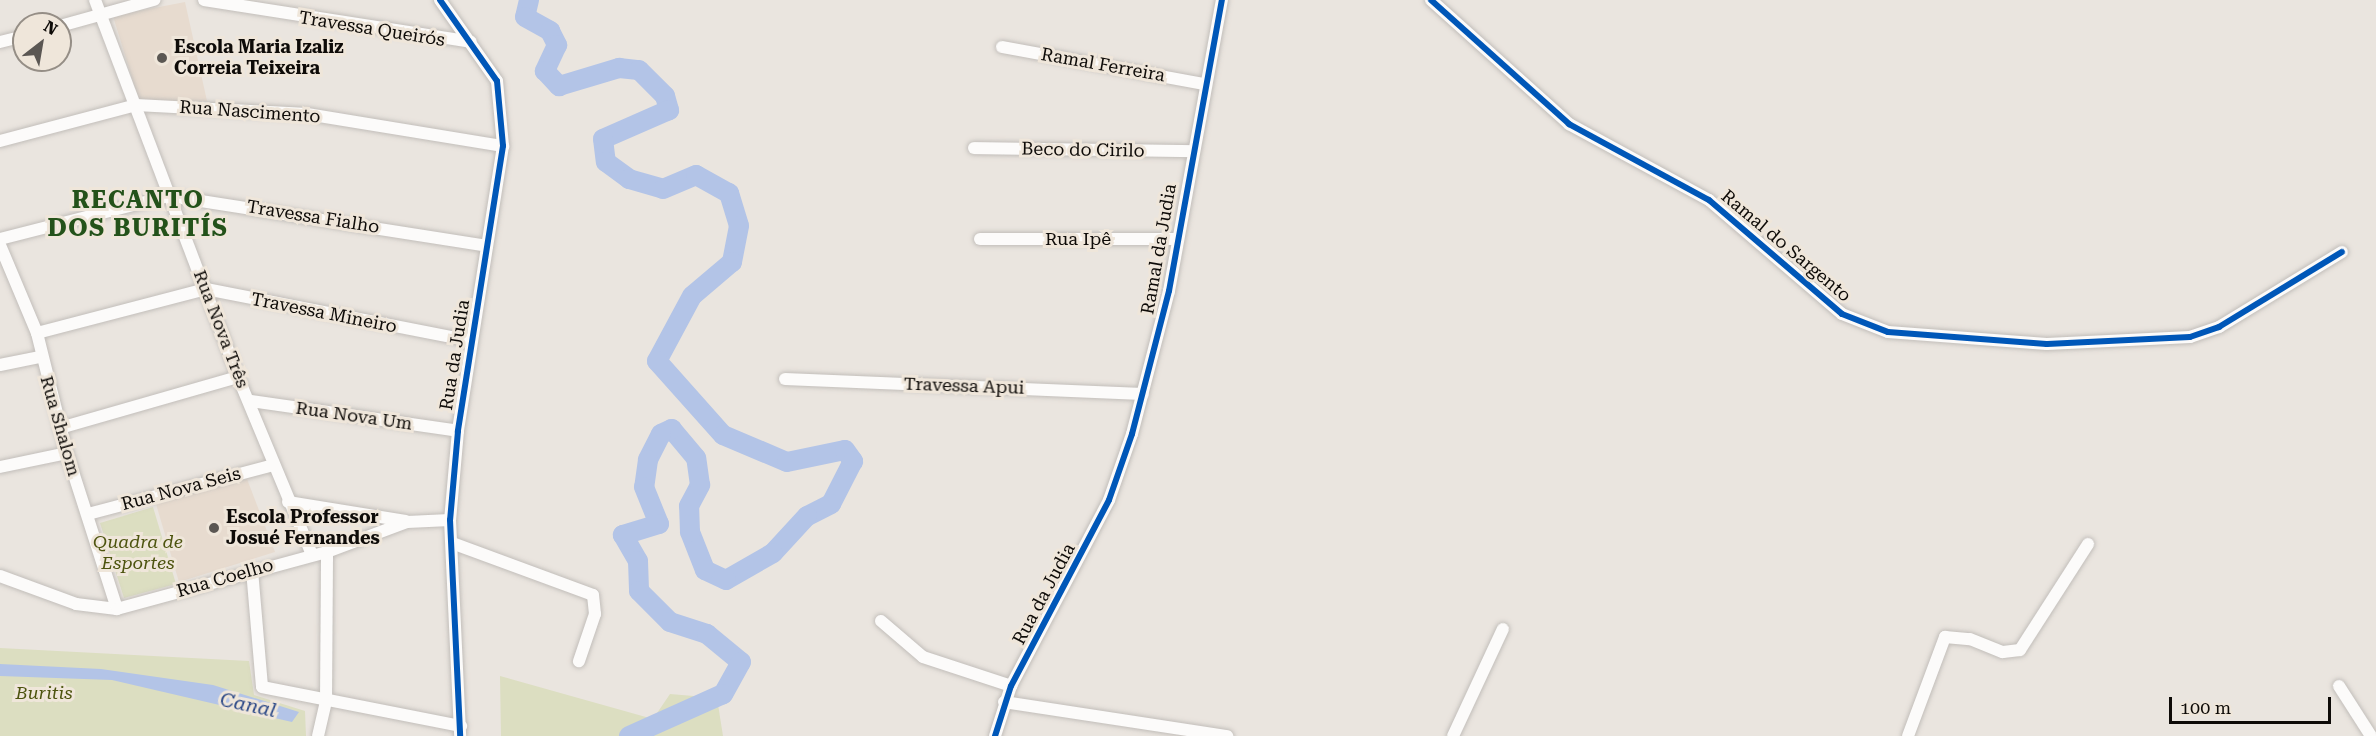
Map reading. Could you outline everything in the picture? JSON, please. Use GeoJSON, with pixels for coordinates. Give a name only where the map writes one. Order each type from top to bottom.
{"type":"FeatureCollection","features":[{"type":"Feature","properties":{"kind":"street","name":"Rua Nova Três"},"geometry":{"type":"LineString","coordinates":[[95,0],[238,377],[250,401],[288,502],[312,555]]}},
{"type":"Feature","properties":{"kind":"street"},"geometry":{"type":"LineString","coordinates":[[72,23],[154,0]]}},
{"type":"Feature","properties":{"kind":"street","name":"Travessa Queirós"},"geometry":{"type":"LineString","coordinates":[[204,0],[471,42]]}},
{"type":"Feature","properties":{"kind":"street","name":"Rua da Judia"},"geometry":{"type":"LineString","coordinates":[[440,0],[497,81],[503,146],[458,431],[450,520],[460,731]]}},
{"type":"Feature","properties":{"kind":"street","name":"Ramal da Judia"},"geometry":{"type":"LineString","coordinates":[[1109,500],[1143,394],[1177,239],[1203,84],[1222,0]]}},
{"type":"Feature","properties":{"kind":"street","name":"Ramal do Sargento"},"geometry":{"type":"LineString","coordinates":[[1431,0],[1569,124],[1709,200],[1842,315],[1888,332],[2048,344],[2190,337],[2219,327],[2342,252]]}},
{"type":"Feature","properties":{"kind":"street","name":"Ramal Ferreira"},"geometry":{"type":"LineString","coordinates":[[1002,47],[1203,84]]}},
{"type":"Feature","properties":{"kind":"street","name":"Rua Nascimento"},"geometry":{"type":"LineString","coordinates":[[0,141],[136,105],[307,114],[503,146]]}},
{"type":"Feature","properties":{"kind":"street","name":"Beco do Cirilo"},"geometry":{"type":"LineString","coordinates":[[974,148],[1192,151]]}},
{"type":"Feature","properties":{"kind":"street","name":"Travessa Fialho"},"geometry":{"type":"LineString","coordinates":[[0,239],[169,196],[487,246]]}},
{"type":"Feature","properties":{"kind":"street","name":"Rua Ipê"},"geometry":{"type":"LineString","coordinates":[[980,239],[1177,239]]}},
{"type":"Feature","properties":{"kind":"street","name":"Rua Shalom"},"geometry":{"type":"LineString","coordinates":[[0,245],[37,333],[40,357],[67,453],[117,609]]}},
{"type":"Feature","properties":{"kind":"street","name":"Travessa Mineiro"},"geometry":{"type":"LineString","coordinates":[[37,333],[206,289],[471,341]]}},
{"type":"Feature","properties":{"kind":"street"},"geometry":{"type":"LineString","coordinates":[[0,366],[40,357]]}},
{"type":"Feature","properties":{"kind":"street"},"geometry":{"type":"LineString","coordinates":[[60,428],[238,377]]}},
{"type":"Feature","properties":{"kind":"street","name":"Travessa Apui"},"geometry":{"type":"LineString","coordinates":[[785,379],[1143,394]]}},
{"type":"Feature","properties":{"kind":"street","name":"Rua Nova Um"},"geometry":{"type":"LineString","coordinates":[[250,401],[458,431]]}},
{"type":"Feature","properties":{"kind":"street"},"geometry":{"type":"LineString","coordinates":[[0,467],[67,453]]}},
{"type":"Feature","properties":{"kind":"street","name":"Rua Nova Seis"},"geometry":{"type":"LineString","coordinates":[[88,514],[274,465]]}},
{"type":"Feature","properties":{"kind":"street","name":"Rua da Judia"},"geometry":{"type":"LineString","coordinates":[[995,736],[1011,686],[1109,500]]}},
{"type":"Feature","properties":{"kind":"street"},"geometry":{"type":"LineString","coordinates":[[288,502],[407,522]]}},
{"type":"Feature","properties":{"kind":"street","name":"Rua Coelho"},"geometry":{"type":"LineString","coordinates":[[0,576],[75,604],[117,609],[252,570],[327,552],[407,522],[450,520]]}},
{"type":"Feature","properties":{"kind":"street"},"geometry":{"type":"LineString","coordinates":[[452,543],[593,595],[595,614],[579,661]]}},
{"type":"Feature","properties":{"kind":"street"},"geometry":{"type":"LineString","coordinates":[[1908,736],[1945,637],[1970,639],[2003,652],[2020,650],[2088,544]]}},
{"type":"Feature","properties":{"kind":"street"},"geometry":{"type":"LineString","coordinates":[[318,736],[326,701],[327,552]]}},
{"type":"Feature","properties":{"kind":"street"},"geometry":{"type":"LineString","coordinates":[[252,570],[262,687],[460,731]]}},
{"type":"Feature","properties":{"kind":"street"},"geometry":{"type":"LineString","coordinates":[[881,621],[923,657],[1011,686]]}},
{"type":"Feature","properties":{"kind":"street"},"geometry":{"type":"LineString","coordinates":[[1453,736],[1503,628]]}},
{"type":"Feature","properties":{"kind":"street"},"geometry":{"type":"LineString","coordinates":[[2339,686],[2371,736]]}},
{"type":"Feature","properties":{"kind":"street"},"geometry":{"type":"LineString","coordinates":[[1004,702],[1227,736]]}},
{"type":"Feature","properties":{"kind":"shaded area","name":"Escola Maria Izaliz Correia Teixeira"},"geometry":{"type":"Polygon","coordinates":[[[185,2],[207,101],[139,101],[113,16],[185,2]]]}},
{"type":"Feature","properties":{"kind":"shaded area","name":"Escola Professor Josué Fernandes"},"geometry":{"type":"Polygon","coordinates":[[[247,479],[275,552],[179,582],[156,504],[247,479]]]}},
{"type":"Feature","properties":{"kind":"green space","name":"Quadra de Esportes"},"geometry":{"type":"Polygon","coordinates":[[[153,507],[176,584],[124,598],[100,523],[153,507]]]}},
{"type":"Feature","properties":{"kind":"green space","name":"Buritis"},"geometry":{"type":"Polygon","coordinates":[[[0,648],[249,661],[254,695],[305,711],[306,736],[0,736],[0,648]]]}},
{"type":"Feature","properties":{"kind":"green space"},"geometry":{"type":"Polygon","coordinates":[[[500,676],[653,719],[670,694],[717,698],[723,736],[501,736],[500,676]]]}},
{"type":"Feature","properties":{"kind":"water","name":"Canal"},"geometry":{"type":"Polygon","coordinates":[[[0,664],[101,669],[213,685],[299,712],[292,722],[112,680],[0,676],[0,664]]]}},
{"type":"Feature","properties":{"kind":"waterway"},"geometry":{"type":"LineString","coordinates":[[529,0],[525,17],[550,31],[557,45],[545,71],[559,86],[619,68],[639,70],[665,96],[669,110],[603,139],[606,162],[629,179],[663,189],[696,175],[729,193],[739,226],[732,262],[692,296],[657,361],[723,435],[787,462],[845,450],[853,461],[831,504],[807,516],[773,553],[726,580],[705,570],[690,532],[689,506],[700,485],[696,458],[672,429],[661,434],[648,460],[644,487],[659,524],[623,535],[638,561],[639,591],[670,622],[707,634],[741,662],[723,694],[629,736]]}},
{"type":"Feature","properties":{"kind":"cycle path"},"geometry":{"type":"LineString","coordinates":[[440,0],[497,81],[503,146],[458,431],[450,520],[460,736]]}},
{"type":"Feature","properties":{"kind":"cycle path"},"geometry":{"type":"LineString","coordinates":[[995,736],[1011,686],[1109,500],[1132,434],[1169,291],[1222,0]]}},
{"type":"Feature","properties":{"kind":"cycle path"},"geometry":{"type":"LineString","coordinates":[[1431,0],[1569,124],[1709,200],[1842,314],[1888,332],[2047,344],[2190,337],[2219,327],[2342,252]]}},
{"type":"Feature","properties":{"kind":"place","name":"Escola Maria Izaliz Correia Teixeira"},"geometry":{"type":"Point","coordinates":[162,58]}},
{"type":"Feature","properties":{"kind":"place","name":"Escola Professor Josué Fernandes"},"geometry":{"type":"Point","coordinates":[214,528]}},
{"type":"Feature","properties":{"kind":"district","name":"RECANTO DOS BURITÍS"},"geometry":{"type":"Point","coordinates":[138,215]}}]}
